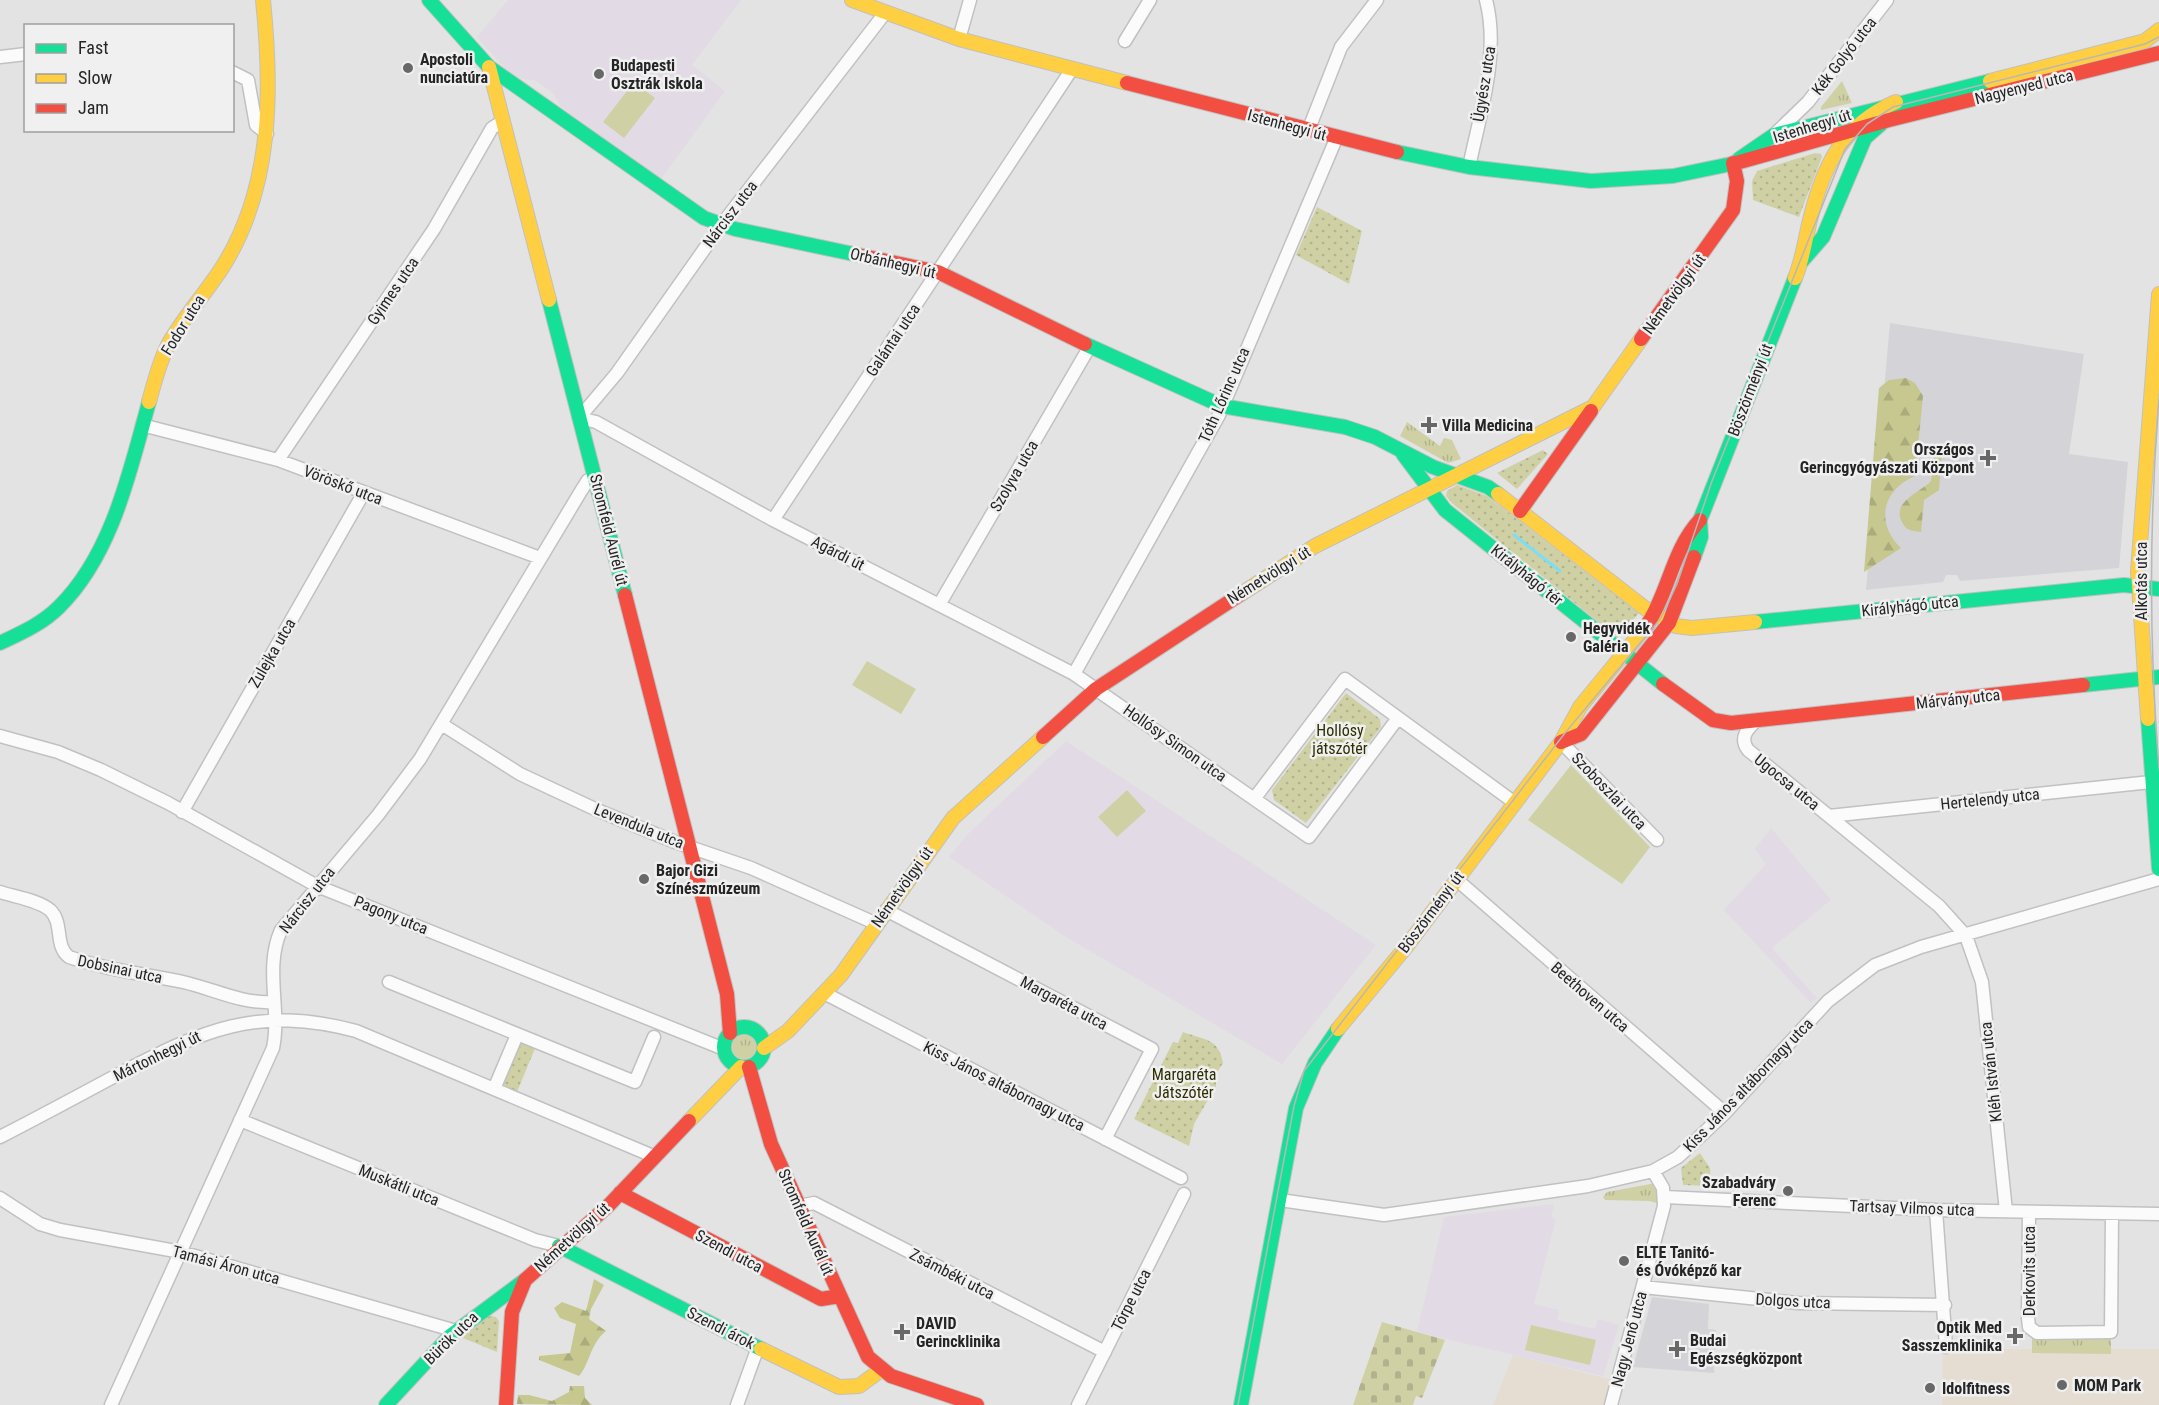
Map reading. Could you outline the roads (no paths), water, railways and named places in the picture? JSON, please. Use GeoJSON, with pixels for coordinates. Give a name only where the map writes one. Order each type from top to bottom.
{"type":"FeatureCollection","features":[{"type":"Feature","properties":{"kind":"street","name":"Fodor utca"},"geometry":{"type":"LineString","coordinates":[[0,643],[32,628],[60,606],[84,578],[111,523],[168,346],[233,249],[259,172],[267,134],[269,75],[263,0]]}},
{"type":"Feature","properties":{"kind":"street","name":"Orbánhegyi út"},"geometry":{"type":"LineString","coordinates":[[429,0],[489,67],[691,211],[722,224],[938,272],[1090,346],[1222,406],[1345,427],[1375,437],[1402,453],[1456,476]]}},
{"type":"Feature","properties":{"kind":"street","name":"Istenhegyi út"},"geometry":{"type":"LineString","coordinates":[[852,0],[959,39],[1336,139],[1469,167],[1565,179],[1615,181],[1673,176],[1733,163],[1889,120]]}},
{"type":"Feature","properties":{"kind":"street"},"geometry":{"type":"LineString","coordinates":[[959,39],[970,0]]}},
{"type":"Feature","properties":{"kind":"street"},"geometry":{"type":"LineString","coordinates":[[1125,41],[1150,0]]}},
{"type":"Feature","properties":{"kind":"street"},"geometry":{"type":"LineString","coordinates":[[1308,131],[1341,47],[1377,0]]}},
{"type":"Feature","properties":{"kind":"street","name":"Ügyész utca"},"geometry":{"type":"LineString","coordinates":[[1469,167],[1490,59],[1491,37],[1486,0]]}},
{"type":"Feature","properties":{"kind":"street","name":"Kék Golyó utca"},"geometry":{"type":"LineString","coordinates":[[1774,135],[1808,102],[1887,0]]}},
{"type":"Feature","properties":{"kind":"street","name":"Nárcisz utca"},"geometry":{"type":"LineString","coordinates":[[579,418],[617,373],[722,224],[885,13]]}},
{"type":"Feature","properties":{"kind":"street","name":"Nagyenyed utca"},"geometry":{"type":"LineString","coordinates":[[1896,102],[2136,44],[2153,37],[2159,30]]}},
{"type":"Feature","properties":{"kind":"street","name":"Nagyenyed utca"},"geometry":{"type":"LineString","coordinates":[[1889,120],[2159,53]]}},
{"type":"Feature","properties":{"kind":"street"},"geometry":{"type":"LineString","coordinates":[[0,57],[24,54]]}},
{"type":"Feature","properties":{"kind":"street","name":"Stromfeld Aurél út"},"geometry":{"type":"LineString","coordinates":[[489,67],[727,994],[730,1034]]}},
{"type":"Feature","properties":{"kind":"street","name":"Galántai utca"},"geometry":{"type":"LineString","coordinates":[[773,520],[1072,69]]}},
{"type":"Feature","properties":{"kind":"street"},"geometry":{"type":"LineString","coordinates":[[234,73],[248,80],[256,125],[267,134]]}},
{"type":"Feature","properties":{"kind":"street","name":"Istenhegyi út"},"geometry":{"type":"LineString","coordinates":[[1733,163],[1774,135],[1896,102]]}},
{"type":"Feature","properties":{"kind":"street","name":"Böszörményi út"},"geometry":{"type":"LineString","coordinates":[[1562,742],[1581,734],[1630,659],[1662,619],[1687,531],[1700,520],[1802,261],[1810,215],[1833,157],[1850,132],[1869,114],[1896,102]]}},
{"type":"Feature","properties":{"kind":"street","name":"Böszörményi út"},"geometry":{"type":"LineString","coordinates":[[1802,261],[1823,237],[1865,138],[1889,120]]}},
{"type":"Feature","properties":{"kind":"street","name":"Gyimes utca"},"geometry":{"type":"LineString","coordinates":[[278,460],[434,229],[492,128],[503,121]]}},
{"type":"Feature","properties":{"kind":"street","name":"Tóth Lőrinc utca"},"geometry":{"type":"LineString","coordinates":[[1074,674],[1222,406],[1336,139]]}},
{"type":"Feature","properties":{"kind":"street","name":"Istenhegyi út"},"geometry":{"type":"LineString","coordinates":[[1820,140],[1833,147],[1833,157]]}},
{"type":"Feature","properties":{"kind":"street","name":"Németvölgyi út"},"geometry":{"type":"LineString","coordinates":[[764,1048],[799,1020],[826,994],[953,818],[1096,689],[1273,570],[1314,546],[1593,407],[1733,210],[1737,181],[1733,163]]}},
{"type":"Feature","properties":{"kind":"street","name":"Alkotás utca"},"geometry":{"type":"LineString","coordinates":[[2159,294],[2142,508],[2139,586],[2151,782],[2159,869]]}},
{"type":"Feature","properties":{"kind":"street","name":"Szolyva utca"},"geometry":{"type":"LineString","coordinates":[[939,605],[1090,346]]}},
{"type":"Feature","properties":{"kind":"street"},"geometry":{"type":"LineString","coordinates":[[1520,511],[1593,407]]}},
{"type":"Feature","properties":{"kind":"street","name":"Agárdi út"},"geometry":{"type":"LineString","coordinates":[[579,418],[596,422],[773,520],[1074,674],[1096,689]]}},
{"type":"Feature","properties":{"kind":"street","name":"Vöröskő utca"},"geometry":{"type":"LineString","coordinates":[[142,425],[278,460],[363,494],[540,558]]}},
{"type":"Feature","properties":{"kind":"street","name":"Orbánhegyi út"},"geometry":{"type":"LineString","coordinates":[[1402,453],[1428,490]]}},
{"type":"Feature","properties":{"kind":"street"},"geometry":{"type":"LineString","coordinates":[[1456,476],[1488,488],[1662,619]]}},
{"type":"Feature","properties":{"kind":"street","name":"Nárcisz utca"},"geometry":{"type":"LineString","coordinates":[[111,1405],[273,1048],[275,1019],[272,967],[276,940],[292,915],[378,815],[443,724],[588,480],[596,478]]}},
{"type":"Feature","properties":{"kind":"street","name":"Királyhágó tér"},"geometry":{"type":"LineString","coordinates":[[1428,490],[1445,510],[1630,659]]}},
{"type":"Feature","properties":{"kind":"street","name":"Zulejka utca"},"geometry":{"type":"LineString","coordinates":[[182,812],[363,494]]}},
{"type":"Feature","properties":{"kind":"street","name":"Királyhágó utca"},"geometry":{"type":"LineString","coordinates":[[1662,619],[1692,628],[2124,585],[2159,589]]}},
{"type":"Feature","properties":{"kind":"street"},"geometry":{"type":"LineString","coordinates":[[1630,659],[1713,720],[1731,723],[1757,720]]}},
{"type":"Feature","properties":{"kind":"street","name":"Böszörményi út"},"geometry":{"type":"LineString","coordinates":[[1241,1405],[1280,1200],[1292,1187],[1305,1110],[1303,1083],[1320,1053],[1406,946],[1562,742],[1572,717],[1630,659]]}},
{"type":"Feature","properties":{"kind":"street","name":"Márvány utca"},"geometry":{"type":"LineString","coordinates":[[1757,720],[2159,677]]}},
{"type":"Feature","properties":{"kind":"street"},"geometry":{"type":"LineString","coordinates":[[1254,799],[1345,679],[1515,803]]}},
{"type":"Feature","properties":{"kind":"street","name":"Hollósy Simon utca"},"geometry":{"type":"LineString","coordinates":[[1096,689],[1309,837],[1398,718]]}},
{"type":"Feature","properties":{"kind":"street","name":"Ugocsa utca"},"geometry":{"type":"LineString","coordinates":[[1757,720],[1747,730],[1744,745],[1748,750],[1939,906],[1966,936]]}},
{"type":"Feature","properties":{"kind":"street","name":"Levendula utca"},"geometry":{"type":"LineString","coordinates":[[443,724],[520,774],[597,810],[751,868],[877,924]]}},
{"type":"Feature","properties":{"kind":"street","name":"Pagony utca"},"geometry":{"type":"LineString","coordinates":[[0,736],[58,752],[102,770],[317,886],[725,1053]]}},
{"type":"Feature","properties":{"kind":"street","name":"Szoboszlai utca"},"geometry":{"type":"LineString","coordinates":[[1562,742],[1657,840]]}},
{"type":"Feature","properties":{"kind":"street","name":"Hertelendy utca"},"geometry":{"type":"LineString","coordinates":[[1829,816],[2151,782]]}},
{"type":"Feature","properties":{"kind":"street","name":"Beethoven utca"},"geometry":{"type":"LineString","coordinates":[[1456,879],[1725,1113]]}},
{"type":"Feature","properties":{"kind":"street","name":"Kiss János altábornagy utca"},"geometry":{"type":"LineString","coordinates":[[1280,1200],[1384,1215],[1601,1184],[1653,1171],[1678,1158],[1725,1113],[1828,1000],[1875,965],[1898,954],[2159,879]]}},
{"type":"Feature","properties":{"kind":"street","name":"Dobsinai utca"},"geometry":{"type":"LineString","coordinates":[[0,892],[50,910],[56,918],[64,953],[69,957],[134,975],[185,983],[240,1000],[273,1002]]}},
{"type":"Feature","properties":{"kind":"street","name":"Margaréta utca"},"geometry":{"type":"LineString","coordinates":[[886,910],[1152,1049],[1105,1139]]}},
{"type":"Feature","properties":{"kind":"street","name":"Kléh István utca"},"geometry":{"type":"LineString","coordinates":[[1966,936],[1982,982],[2006,1211]]}},
{"type":"Feature","properties":{"kind":"street"},"geometry":{"type":"LineString","coordinates":[[389,982],[635,1082],[654,1037]]}},
{"type":"Feature","properties":{"kind":"street","name":"Stromfeld Aurél út"},"geometry":{"type":"LineString","coordinates":[[727,994],[752,1030]]}},
{"type":"Feature","properties":{"kind":"street","name":"Kiss János altábornagy utca"},"geometry":{"type":"LineString","coordinates":[[826,994],[1181,1178]]}},
{"type":"Feature","properties":{"kind":"street"},"geometry":{"type":"LineString","coordinates":[[240,1000],[240,1023]]}},
{"type":"Feature","properties":{"kind":"street","name":"Mártonhegyi út"},"geometry":{"type":"LineString","coordinates":[[0,1137],[172,1046],[209,1031],[240,1023],[275,1019],[313,1022],[356,1032],[653,1156]]}},
{"type":"Feature","properties":{"kind":"street","name":"Németvölgyi út"},"geometry":{"type":"LineString","coordinates":[[752,1030],[773,1030],[799,1020]]}},
{"type":"Feature","properties":{"kind":"street"},"geometry":{"type":"LineString","coordinates":[[752,1030],[764,1048],[759,1060],[745,1067],[734,1064],[725,1053],[730,1034],[752,1030]]}},
{"type":"Feature","properties":{"kind":"street"},"geometry":{"type":"LineString","coordinates":[[495,1089],[517,1035]]}},
{"type":"Feature","properties":{"kind":"street","name":"Németvölgyi út"},"geometry":{"type":"LineString","coordinates":[[706,1101],[722,1072],[725,1053]]}},
{"type":"Feature","properties":{"kind":"street","name":"Stromfeld Aurél út"},"geometry":{"type":"LineString","coordinates":[[745,1067],[766,1129],[798,1206],[868,1357],[881,1370]]}},
{"type":"Feature","properties":{"kind":"street","name":"Németvölgyi út"},"geometry":{"type":"LineString","coordinates":[[506,1405],[512,1312],[525,1280],[559,1246],[592,1220],[620,1193],[706,1101],[745,1067]]}},
{"type":"Feature","properties":{"kind":"street","name":"Muskátli utca"},"geometry":{"type":"LineString","coordinates":[[240,1120],[535,1240],[559,1246]]}},
{"type":"Feature","properties":{"kind":"street"},"geometry":{"type":"LineString","coordinates":[[1653,1171],[1664,1188],[1665,1197]]}},
{"type":"Feature","properties":{"kind":"street","name":"Szendi utca"},"geometry":{"type":"LineString","coordinates":[[620,1193],[821,1299],[840,1296]]}},
{"type":"Feature","properties":{"kind":"street","name":"Törpe utca"},"geometry":{"type":"LineString","coordinates":[[1078,1405],[1184,1194]]}},
{"type":"Feature","properties":{"kind":"street","name":"Tartsay Vilmos utca"},"geometry":{"type":"LineString","coordinates":[[1665,1197],[1936,1210],[2159,1214]]}},
{"type":"Feature","properties":{"kind":"street","name":"Nagy Jenő utca"},"geometry":{"type":"LineString","coordinates":[[1611,1405],[1665,1197]]}},
{"type":"Feature","properties":{"kind":"street","name":"Tamási Áron utca"},"geometry":{"type":"LineString","coordinates":[[0,1198],[40,1224],[60,1230],[181,1252],[456,1330]]}},
{"type":"Feature","properties":{"kind":"street","name":"Zsámbéki utca"},"geometry":{"type":"LineString","coordinates":[[798,1206],[814,1203],[1105,1352]]}},
{"type":"Feature","properties":{"kind":"street"},"geometry":{"type":"LineString","coordinates":[[1936,1210],[1945,1305],[1946,1347]]}},
{"type":"Feature","properties":{"kind":"street","name":"Derkovits utca"},"geometry":{"type":"LineString","coordinates":[[2029,1212],[2028,1318],[2032,1330],[2037,1333],[2111,1332],[2112,1214]]}},
{"type":"Feature","properties":{"kind":"street","name":"Szendi árok"},"geometry":{"type":"LineString","coordinates":[[559,1246],[831,1385],[843,1388],[864,1386],[881,1370]]}},
{"type":"Feature","properties":{"kind":"street","name":"Bürök utca"},"geometry":{"type":"LineString","coordinates":[[386,1405],[456,1330],[477,1312],[525,1280]]}},
{"type":"Feature","properties":{"kind":"street","name":"Dolgos utca"},"geometry":{"type":"LineString","coordinates":[[1643,1287],[1798,1303],[1945,1305]]}},
{"type":"Feature","properties":{"kind":"street"},"geometry":{"type":"LineString","coordinates":[[477,1312],[490,1310],[512,1312]]}},
{"type":"Feature","properties":{"kind":"street"},"geometry":{"type":"LineString","coordinates":[[737,1405],[758,1347]]}},
{"type":"Feature","properties":{"kind":"street"},"geometry":{"type":"LineString","coordinates":[[881,1370],[977,1405]]}},
{"type":"Feature","properties":{"kind":"waterway"},"geometry":{"type":"LineString","coordinates":[[1514,535],[1560,571]]}},
{"type":"Feature","properties":{"kind":"tram line"},"geometry":{"type":"LineString","coordinates":[[1238,1405],[1294,1106],[1304,1071],[1565,733],[1661,618],[1677,584],[1712,481],[1845,149],[1867,124],[1893,107],[2145,44],[2159,37]]}},
{"type":"Feature","properties":{"kind":"tram line"},"geometry":{"type":"LineString","coordinates":[[2159,400],[2152,538],[2153,676],[2159,768]]}},
{"type":"Feature","properties":{"kind":"place","name":"Apostoli nunciatúra"},"geometry":{"type":"Point","coordinates":[408,68]}},
{"type":"Feature","properties":{"kind":"place","name":"Budapesti Osztrák Iskola"},"geometry":{"type":"Point","coordinates":[599,74]}},
{"type":"Feature","properties":{"kind":"place","name":"Villa Medicina"},"geometry":{"type":"Point","coordinates":[1429,425]}},
{"type":"Feature","properties":{"kind":"place","name":"Országos Gerincgyógyászati Központ"},"geometry":{"type":"Point","coordinates":[1988,458]}},
{"type":"Feature","properties":{"kind":"place","name":"Hegyvidék Galéria"},"geometry":{"type":"Point","coordinates":[1571,637]}},
{"type":"Feature","properties":{"kind":"place","name":"Bajor Gizi Színészmúzeum"},"geometry":{"type":"Point","coordinates":[644,879]}},
{"type":"Feature","properties":{"kind":"place","name":"Szabadváry Ferenc"},"geometry":{"type":"Point","coordinates":[1788,1191]}},
{"type":"Feature","properties":{"kind":"place","name":"ELTE Tanitó- és Óvóképző kar"},"geometry":{"type":"Point","coordinates":[1624,1261]}},
{"type":"Feature","properties":{"kind":"place","name":"DAVID Gerincklinika"},"geometry":{"type":"Point","coordinates":[902,1332]}},
{"type":"Feature","properties":{"kind":"place","name":"Optik Med Sasszemklinika"},"geometry":{"type":"Point","coordinates":[2015,1336]}},
{"type":"Feature","properties":{"kind":"place","name":"Budai Egészségközpont"},"geometry":{"type":"Point","coordinates":[1677,1349]}},
{"type":"Feature","properties":{"kind":"place","name":"MOM Park"},"geometry":{"type":"Point","coordinates":[2062,1385]}},
{"type":"Feature","properties":{"kind":"place","name":"Idolfitness"},"geometry":{"type":"Point","coordinates":[1930,1388]}},
{"type":"Feature","properties":{"kind":"park label","name":"Hollósy játszótér"},"geometry":{"type":"Point","coordinates":[1340,739]}},
{"type":"Feature","properties":{"kind":"park label","name":"Margaréta Játszótér"},"geometry":{"type":"Point","coordinates":[1184,1083]}}]}
